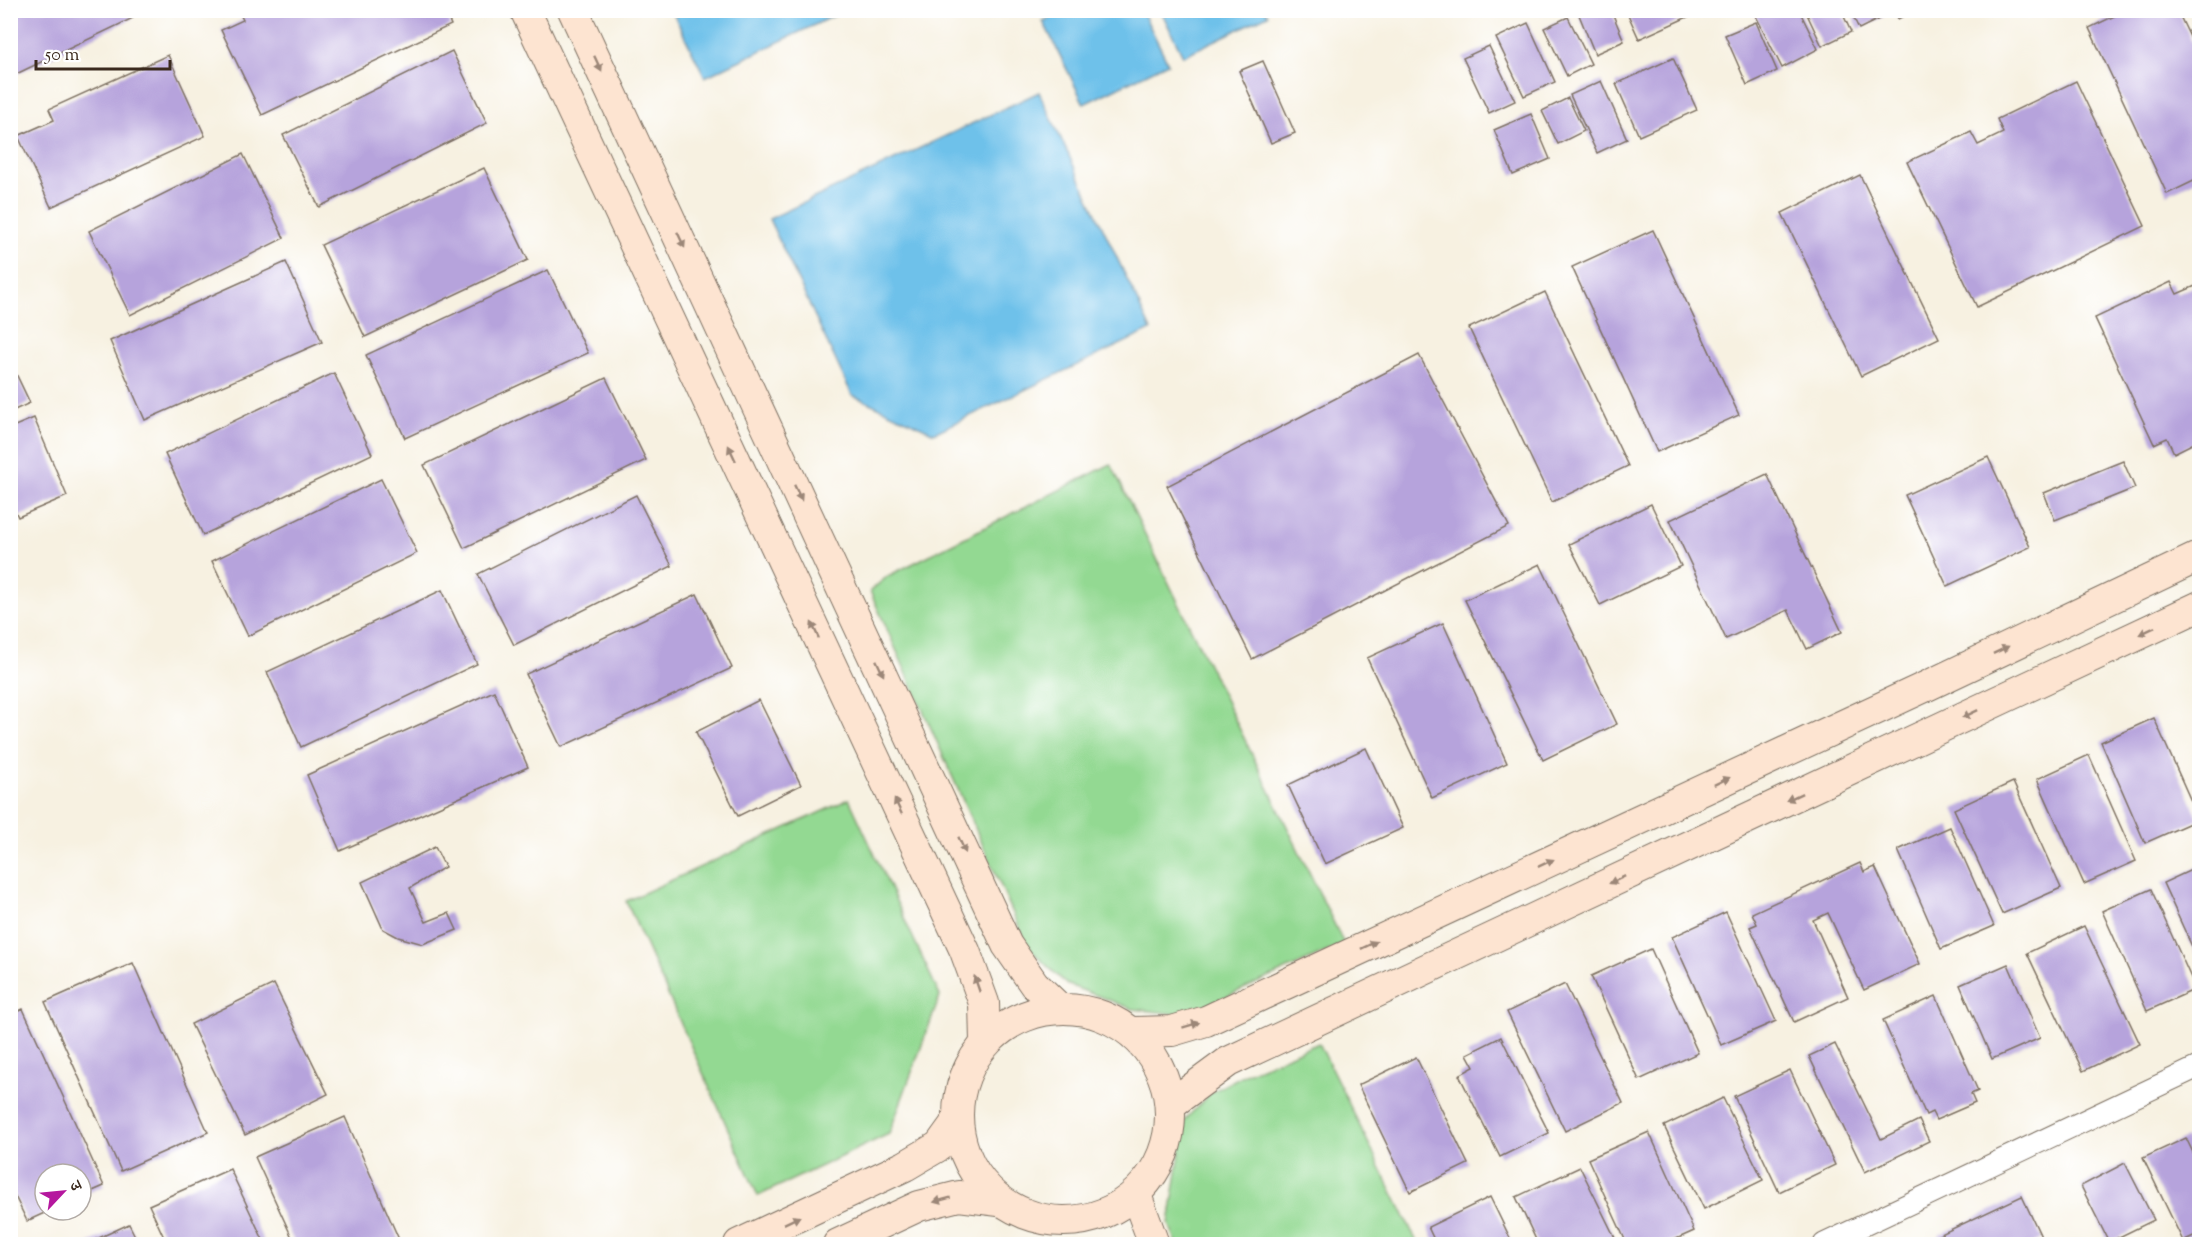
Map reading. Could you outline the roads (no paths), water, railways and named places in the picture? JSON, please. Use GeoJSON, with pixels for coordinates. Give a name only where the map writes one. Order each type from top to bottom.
{"type":"FeatureCollection","features":[{"type":"Feature","properties":{"kind":"main road"},"geometry":{"type":"LineString","coordinates":[[525,10],[965,951],[984,1003],[984,1042]]}},
{"type":"Feature","properties":{"kind":"main road"},"geometry":{"type":"LineString","coordinates":[[573,10],[1007,945],[1034,984],[1058,1007]]}},
{"type":"Feature","properties":{"kind":"main road"},"geometry":{"type":"LineString","coordinates":[[1133,1032],[1172,1031],[1206,1021],[1919,690],[2199,556]]}},
{"type":"Feature","properties":{"kind":"main road"},"geometry":{"type":"LineString","coordinates":[[1171,1104],[1228,1062],[2199,606]]}},
{"type":"Feature","properties":{"kind":"main road"},"geometry":{"type":"LineString","coordinates":[[838,1245],[919,1206],[958,1196],[999,1201],[1034,1218],[1082,1233],[1136,1195],[1165,1154],[1171,1104],[1159,1064],[1133,1032],[1098,1012],[1058,1007],[1018,1017],[984,1042],[969,1065],[959,1092],[957,1121],[969,1166],[999,1201]]}},
{"type":"Feature","properties":{"kind":"main road"},"geometry":{"type":"LineString","coordinates":[[739,1245],[905,1167],[939,1146],[957,1121]]}},
{"type":"Feature","properties":{"kind":"main road"},"geometry":{"type":"LineString","coordinates":[[1136,1195],[1154,1245]]}},
{"type":"Feature","properties":{"kind":"street"},"geometry":{"type":"LineString","coordinates":[[1824,1245],[2199,1066]]}},
{"type":"Feature","properties":{"kind":"water"},"geometry":{"type":"Polygon","coordinates":[[[1265,10],[1268,15],[1183,56],[1161,11],[1265,10]]]}},
{"type":"Feature","properties":{"kind":"water"},"geometry":{"type":"Polygon","coordinates":[[[672,11],[844,11],[705,77],[672,11]]]}},
{"type":"Feature","properties":{"kind":"water"},"geometry":{"type":"Polygon","coordinates":[[[1065,11],[1142,11],[1168,63],[1084,104],[1043,21],[1065,11]]]}},
{"type":"Feature","properties":{"kind":"water"},"geometry":{"type":"Polygon","coordinates":[[[1039,92],[1151,330],[934,433],[852,395],[769,219],[1039,92]]]}}]}
